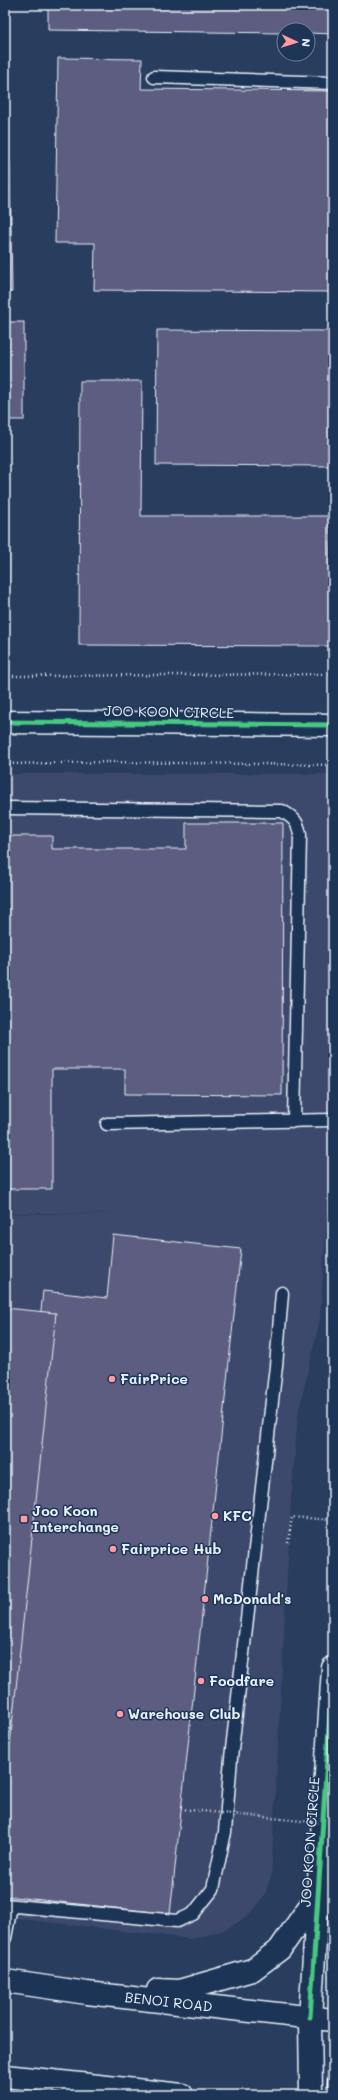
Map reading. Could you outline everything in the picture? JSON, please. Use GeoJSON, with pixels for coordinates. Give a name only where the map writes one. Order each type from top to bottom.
{"type":"FeatureCollection","features":[{"type":"Feature","properties":{"kind":"main road","name":"JOO KOON CIRCLE"},"geometry":{"type":"LineString","coordinates":[[5,722],[333,725]]}},
{"type":"Feature","properties":{"kind":"main road","name":"JOO KOON CIRCLE"},"geometry":{"type":"LineString","coordinates":[[311,2095],[310,2017],[333,1668]]}},
{"type":"Feature","properties":{"kind":"main road"},"geometry":{"type":"LineString","coordinates":[[87,1993],[98,1989],[179,1990],[252,1970],[280,1949],[319,1893]]}},
{"type":"Feature","properties":{"kind":"main road","name":"BENOI ROAD"},"geometry":{"type":"LineString","coordinates":[[5,1981],[87,1993],[333,2020]]}},
{"type":"Feature","properties":{"kind":"main road"},"geometry":{"type":"LineString","coordinates":[[5,2076],[123,2091],[182,2095]]}},
{"type":"Feature","properties":{"kind":"lane"},"geometry":{"type":"LineString","coordinates":[[154,77],[333,83]]}},
{"type":"Feature","properties":{"kind":"lane"},"geometry":{"type":"LineString","coordinates":[[5,808],[282,811],[293,817],[298,825],[300,835],[294,1121]]}},
{"type":"Feature","properties":{"kind":"lane"},"geometry":{"type":"LineString","coordinates":[[107,1124],[333,1120]]}},
{"type":"Feature","properties":{"kind":"lane"},"geometry":{"type":"LineString","coordinates":[[5,1938],[8,1906],[177,1921],[193,1914],[213,1889],[225,1832],[231,1758],[276,1366],[282,1293]]}},
{"type":"Feature","properties":{"kind":"path"},"geometry":{"type":"LineString","coordinates":[[5,676],[333,674]]}},
{"type":"Feature","properties":{"kind":"path"},"geometry":{"type":"LineString","coordinates":[[5,764],[109,762],[333,765]]}},
{"type":"Feature","properties":{"kind":"path"},"geometry":{"type":"LineString","coordinates":[[288,1543],[292,1517],[333,1520]]}},
{"type":"Feature","properties":{"kind":"path"},"geometry":{"type":"LineString","coordinates":[[181,1809],[333,1824]]}},
{"type":"Feature","properties":{"kind":"shaded area"},"geometry":{"type":"Polygon","coordinates":[[[5,774],[333,774],[333,1178],[330,1213],[327,1213],[320,1319],[298,1414],[291,1500],[271,1876],[265,1895],[254,1910],[240,1921],[224,1930],[192,1939],[5,1917],[5,1214],[155,1213],[5,1213],[5,774]]]}},
{"type":"Feature","properties":{"kind":"building"},"geometry":{"type":"Polygon","coordinates":[[[48,5],[333,5],[333,34],[316,33],[316,22],[276,22],[276,33],[48,30],[48,5]]]}},
{"type":"Feature","properties":{"kind":"building"},"geometry":{"type":"Polygon","coordinates":[[[58,58],[142,59],[141,89],[333,91],[333,292],[94,290],[95,243],[55,243],[58,58]]]}},
{"type":"Feature","properties":{"kind":"building"},"geometry":{"type":"Polygon","coordinates":[[[5,162],[10,162],[12,292],[5,292],[5,162]]]}},
{"type":"Feature","properties":{"kind":"building"},"geometry":{"type":"Polygon","coordinates":[[[5,322],[24,322],[24,420],[5,420],[5,322]]]}},
{"type":"Feature","properties":{"kind":"building"},"geometry":{"type":"Polygon","coordinates":[[[157,330],[333,331],[333,466],[156,465],[157,330]]]}},
{"type":"Feature","properties":{"kind":"building"},"geometry":{"type":"Polygon","coordinates":[[[80,381],[142,381],[141,516],[330,516],[330,646],[79,645],[80,381]]]}},
{"type":"Feature","properties":{"kind":"building"},"geometry":{"type":"Polygon","coordinates":[[[5,502],[9,502],[8,637],[5,637],[5,502]]]}},
{"type":"Feature","properties":{"kind":"building"},"geometry":{"type":"Polygon","coordinates":[[[186,823],[283,823],[282,1095],[125,1094],[125,1069],[52,1069],[52,1189],[5,1189],[5,836],[52,836],[52,849],[186,849],[186,823]]]}},
{"type":"Feature","properties":{"kind":"building","name":"Fairprice Hub"},"geometry":{"type":"Polygon","coordinates":[[[113,1235],[241,1249],[170,1914],[5,1896],[5,1652],[27,1445],[5,1442],[5,1355],[36,1359],[43,1291],[107,1298],[113,1235]]]}},
{"type":"Feature","properties":{"kind":"building"},"geometry":{"type":"Polygon","coordinates":[[[5,1308],[56,1313],[5,1791],[5,1308]]]}},
{"type":"Feature","properties":{"kind":"building"},"geometry":{"type":"Polygon","coordinates":[[[333,1843],[333,1879],[330,1879],[333,1843]]]}},
{"type":"Feature","properties":{"kind":"railway"},"geometry":{"type":"LineString","coordinates":[[328,2095],[333,2012]]}},
{"type":"Feature","properties":{"kind":"cycle path"},"geometry":{"type":"LineString","coordinates":[[5,722],[333,725]]}},
{"type":"Feature","properties":{"kind":"cycle path"},"geometry":{"type":"LineString","coordinates":[[310,2017],[333,1668]]}},
{"type":"Feature","properties":{"kind":"place","name":"FairPrice"},"geometry":{"type":"Point","coordinates":[112,1379]}},
{"type":"Feature","properties":{"kind":"place","name":"KFC"},"geometry":{"type":"Point","coordinates":[215,1516]}},
{"type":"Feature","properties":{"kind":"place","name":"Joo Koon Interchange"},"geometry":{"type":"Point","coordinates":[24,1519]}},
{"type":"Feature","properties":{"kind":"place","name":"Fairprice Hub"},"geometry":{"type":"Point","coordinates":[113,1549]}},
{"type":"Feature","properties":{"kind":"place","name":"McDonald's"},"geometry":{"type":"Point","coordinates":[205,1599]}},
{"type":"Feature","properties":{"kind":"place","name":"Foodfare"},"geometry":{"type":"Point","coordinates":[201,1681]}},
{"type":"Feature","properties":{"kind":"place","name":"Warehouse Club"},"geometry":{"type":"Point","coordinates":[120,1714]}}]}
